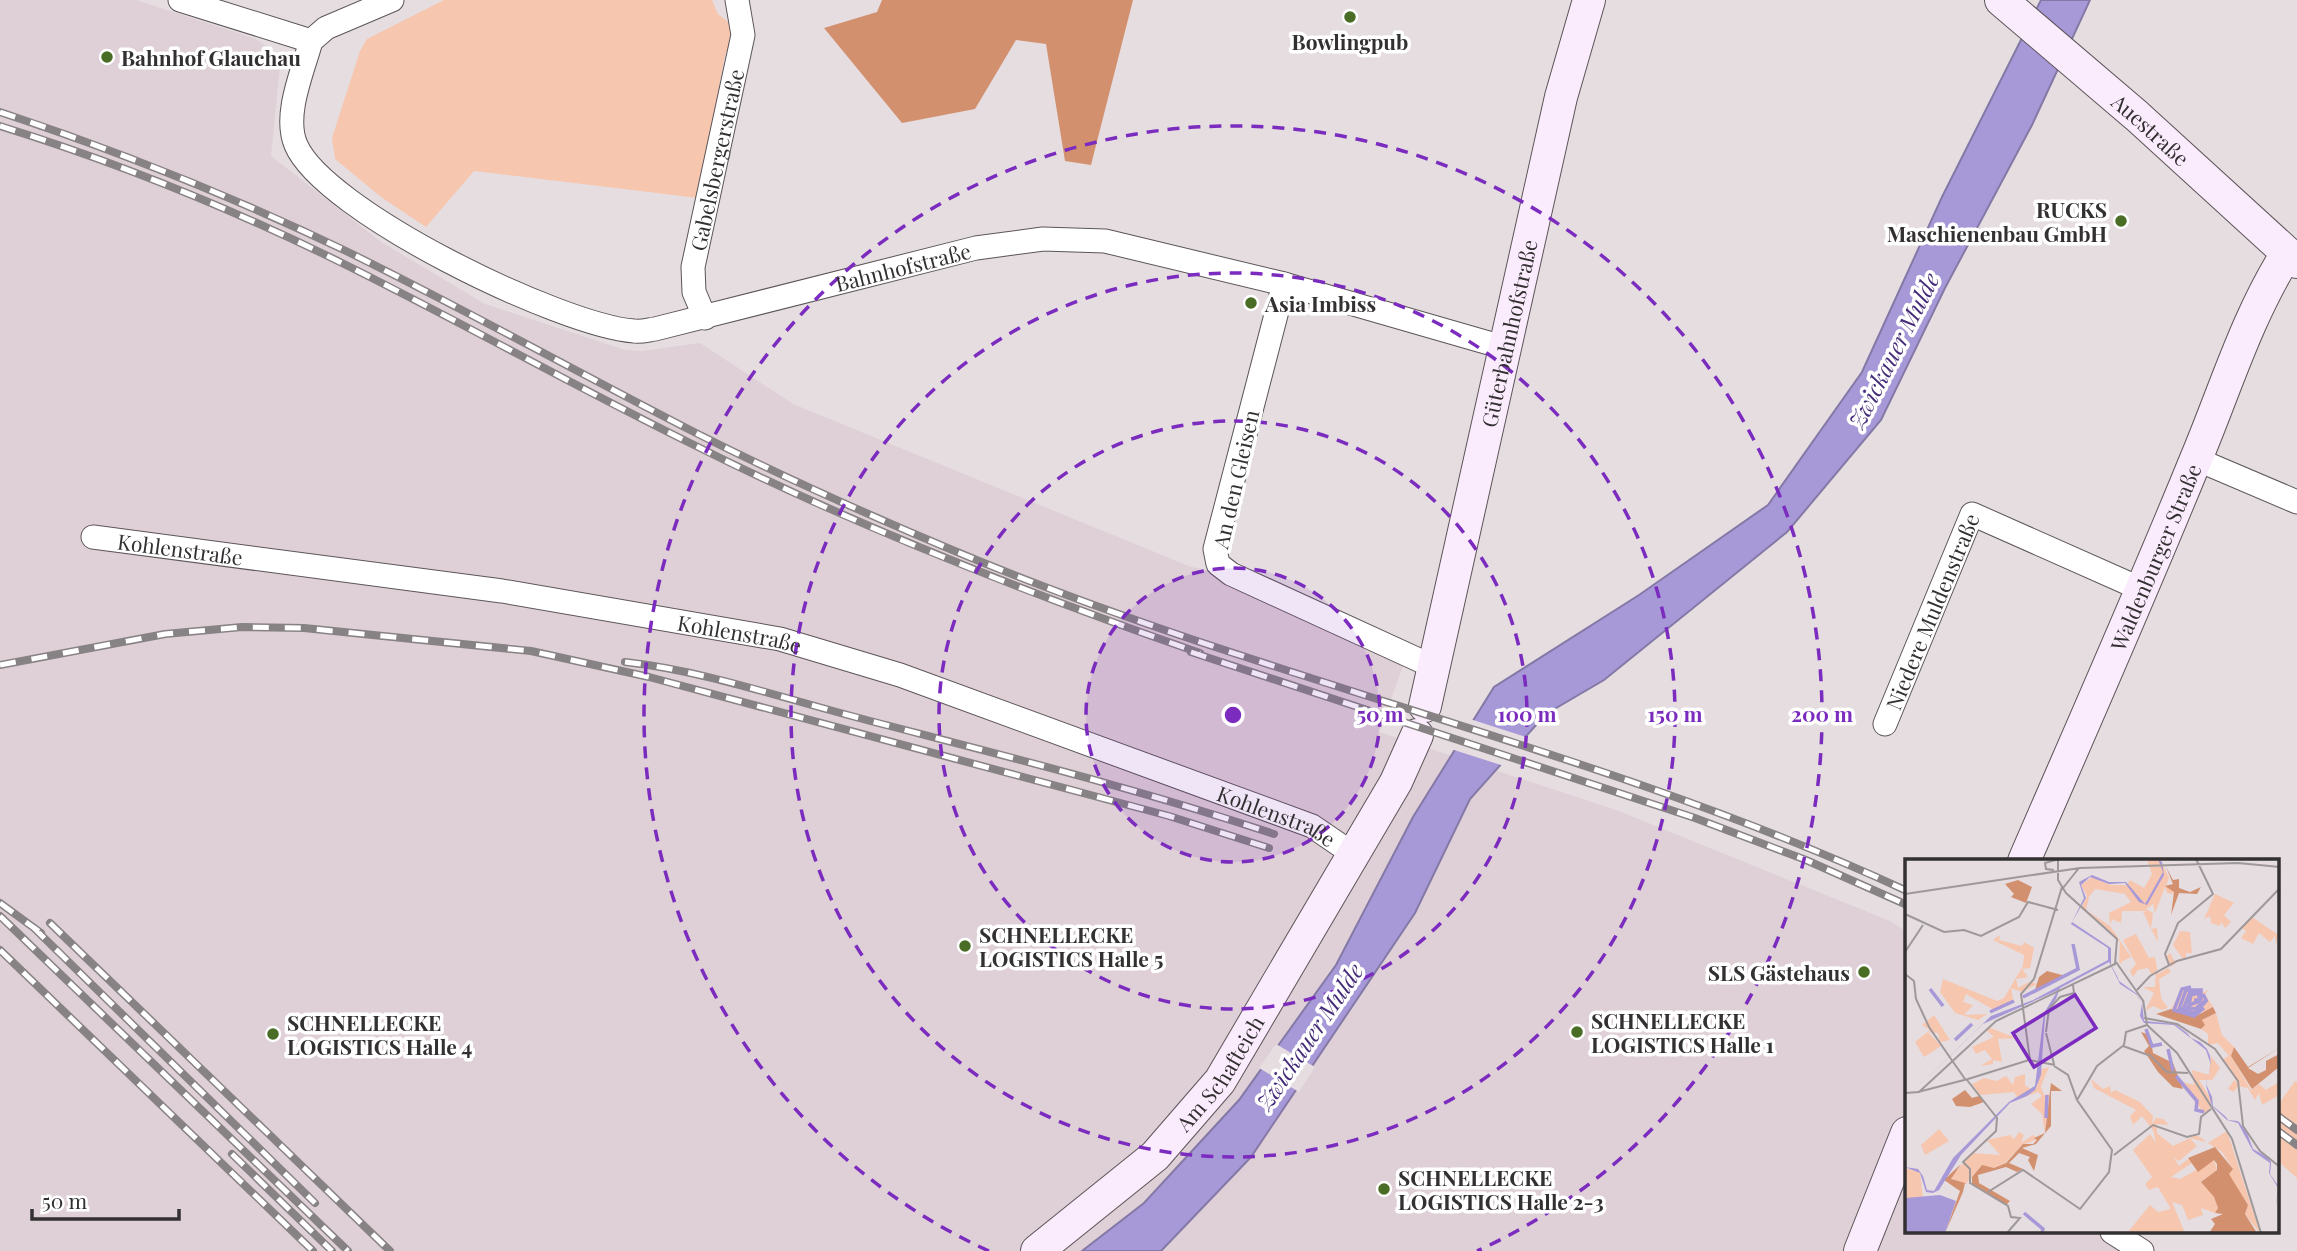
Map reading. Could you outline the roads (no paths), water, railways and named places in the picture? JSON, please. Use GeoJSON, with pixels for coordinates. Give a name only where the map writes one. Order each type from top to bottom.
{"type":"FeatureCollection","features":[{"type":"Feature","properties":{"kind":"street"},"geometry":{"type":"LineString","coordinates":[[180,0],[311,41],[326,28],[391,0]]}},
{"type":"Feature","properties":{"kind":"street","name":"Gabelsbergerstraße"},"geometry":{"type":"LineString","coordinates":[[705,318],[694,292],[693,267],[743,36],[737,0]]}},
{"type":"Feature","properties":{"kind":"street","name":"Güterbahnhofstraße"},"geometry":{"type":"LineString","coordinates":[[1421,721],[1561,97],[1589,0]]}},
{"type":"Feature","properties":{"kind":"street","name":"Auestraße"},"geometry":{"type":"LineString","coordinates":[[2010,7],[2137,116],[2291,259]]}},
{"type":"Feature","properties":{"kind":"street","name":"Bahnhofstraße"},"geometry":{"type":"LineString","coordinates":[[311,41],[296,98],[294,141],[304,162],[404,236],[492,285],[531,301],[635,332],[705,318],[976,248],[1043,239],[1105,241],[1284,284],[1506,348]]}},
{"type":"Feature","properties":{"kind":"street","name":"Waldenburger Straße"},"geometry":{"type":"LineString","coordinates":[[2025,859],[2196,459],[2264,290],[2291,259]]}},
{"type":"Feature","properties":{"kind":"street","name":"An den Gleisen"},"geometry":{"type":"LineString","coordinates":[[1284,284],[1215,549],[1218,564],[1231,574],[1434,667]]}},
{"type":"Feature","properties":{"kind":"street"},"geometry":{"type":"LineString","coordinates":[[2196,459],[2297,502]]}},
{"type":"Feature","properties":{"kind":"street","name":"Niedere Muldenstraße"},"geometry":{"type":"LineString","coordinates":[[1885,724],[1972,514],[2141,589]]}},
{"type":"Feature","properties":{"kind":"street","name":"Kohlenstraße"},"geometry":{"type":"LineString","coordinates":[[93,537],[502,591],[780,639],[900,675],[1312,826],[1353,854]]}},
{"type":"Feature","properties":{"kind":"street","name":"Am Schafteich"},"geometry":{"type":"LineString","coordinates":[[1037,1251],[1156,1156],[1220,1082],[1396,782],[1421,721]]}},
{"type":"Feature","properties":{"kind":"street"},"geometry":{"type":"LineString","coordinates":[[1860,1251],[1905,1138]]}},
{"type":"Feature","properties":{"kind":"street"},"geometry":{"type":"LineString","coordinates":[[2115,1234],[2142,1251]]}},
{"type":"Feature","properties":{"kind":"water","name":"Zwickauer Mulde"},"geometry":{"type":"Polygon","coordinates":[[[2041,0],[2090,0],[2032,125],[1945,288],[1881,420],[1787,532],[1604,680],[1546,714],[1470,799],[1415,913],[1251,1157],[1161,1251],[1082,1251],[1144,1203],[1239,1100],[1336,965],[1413,817],[1494,687],[1639,595],[1768,505],[1862,372],[1942,197],[2041,0]]]}},
{"type":"Feature","properties":{"kind":"railway"},"geometry":{"type":"LineString","coordinates":[[0,112],[175,176],[304,231],[434,295],[727,449],[950,549],[1068,596],[1188,638],[1672,796],[1790,841],[1905,890]]}},
{"type":"Feature","properties":{"kind":"railway"},"geometry":{"type":"LineString","coordinates":[[0,126],[130,171],[301,243],[650,423],[818,504],[1071,607],[1200,653]]}},
{"type":"Feature","properties":{"kind":"railway"},"geometry":{"type":"LineString","coordinates":[[0,665],[165,634],[242,627],[304,628],[531,651],[649,677],[1169,816],[1269,848]]}},
{"type":"Feature","properties":{"kind":"railway"},"geometry":{"type":"LineString","coordinates":[[1191,652],[1695,818],[1806,860],[1905,904]]}},
{"type":"Feature","properties":{"kind":"railway"},"geometry":{"type":"LineString","coordinates":[[625,662],[745,686],[1121,787],[1274,834]]}},
{"type":"Feature","properties":{"kind":"railway"},"geometry":{"type":"LineString","coordinates":[[0,903],[41,933]]}},
{"type":"Feature","properties":{"kind":"railway"},"geometry":{"type":"LineString","coordinates":[[0,916],[348,1251]]}},
{"type":"Feature","properties":{"kind":"railway"},"geometry":{"type":"LineString","coordinates":[[50,923],[390,1251]]}},
{"type":"Feature","properties":{"kind":"railway"},"geometry":{"type":"LineString","coordinates":[[33,927],[315,1203]]}},
{"type":"Feature","properties":{"kind":"railway"},"geometry":{"type":"LineString","coordinates":[[0,950],[313,1251]]}},
{"type":"Feature","properties":{"kind":"railway"},"geometry":{"type":"LineString","coordinates":[[2280,1117],[2297,1130]]}},
{"type":"Feature","properties":{"kind":"railway"},"geometry":{"type":"LineString","coordinates":[[2280,1132],[2297,1145]]}},
{"type":"Feature","properties":{"kind":"railway"},"geometry":{"type":"LineString","coordinates":[[232,1154],[332,1251]]}},
{"type":"Feature","properties":{"kind":"place","name":"Bowlingpub"},"geometry":{"type":"Point","coordinates":[1350,17]}},
{"type":"Feature","properties":{"kind":"place","name":"Bahnhof Glauchau"},"geometry":{"type":"Point","coordinates":[107,57]}},
{"type":"Feature","properties":{"kind":"place","name":"RUCKS Maschienenbau GmbH"},"geometry":{"type":"Point","coordinates":[2121,221]}},
{"type":"Feature","properties":{"kind":"place","name":"Asia Imbiss"},"geometry":{"type":"Point","coordinates":[1251,303]}},
{"type":"Feature","properties":{"kind":"place","name":"SCHNELLECKE LOGISTICS Halle 5"},"geometry":{"type":"Point","coordinates":[965,946]}},
{"type":"Feature","properties":{"kind":"place","name":"SLS Gästehaus"},"geometry":{"type":"Point","coordinates":[1864,972]}},
{"type":"Feature","properties":{"kind":"place","name":"SCHNELLECKE LOGISTICS Halle 1"},"geometry":{"type":"Point","coordinates":[1577,1032]}},
{"type":"Feature","properties":{"kind":"place","name":"SCHNELLECKE LOGISTICS Halle 4"},"geometry":{"type":"Point","coordinates":[273,1034]}},
{"type":"Feature","properties":{"kind":"place","name":"SCHNELLECKE LOGISTICS Halle 2-3"},"geometry":{"type":"Point","coordinates":[1384,1189]}}]}
